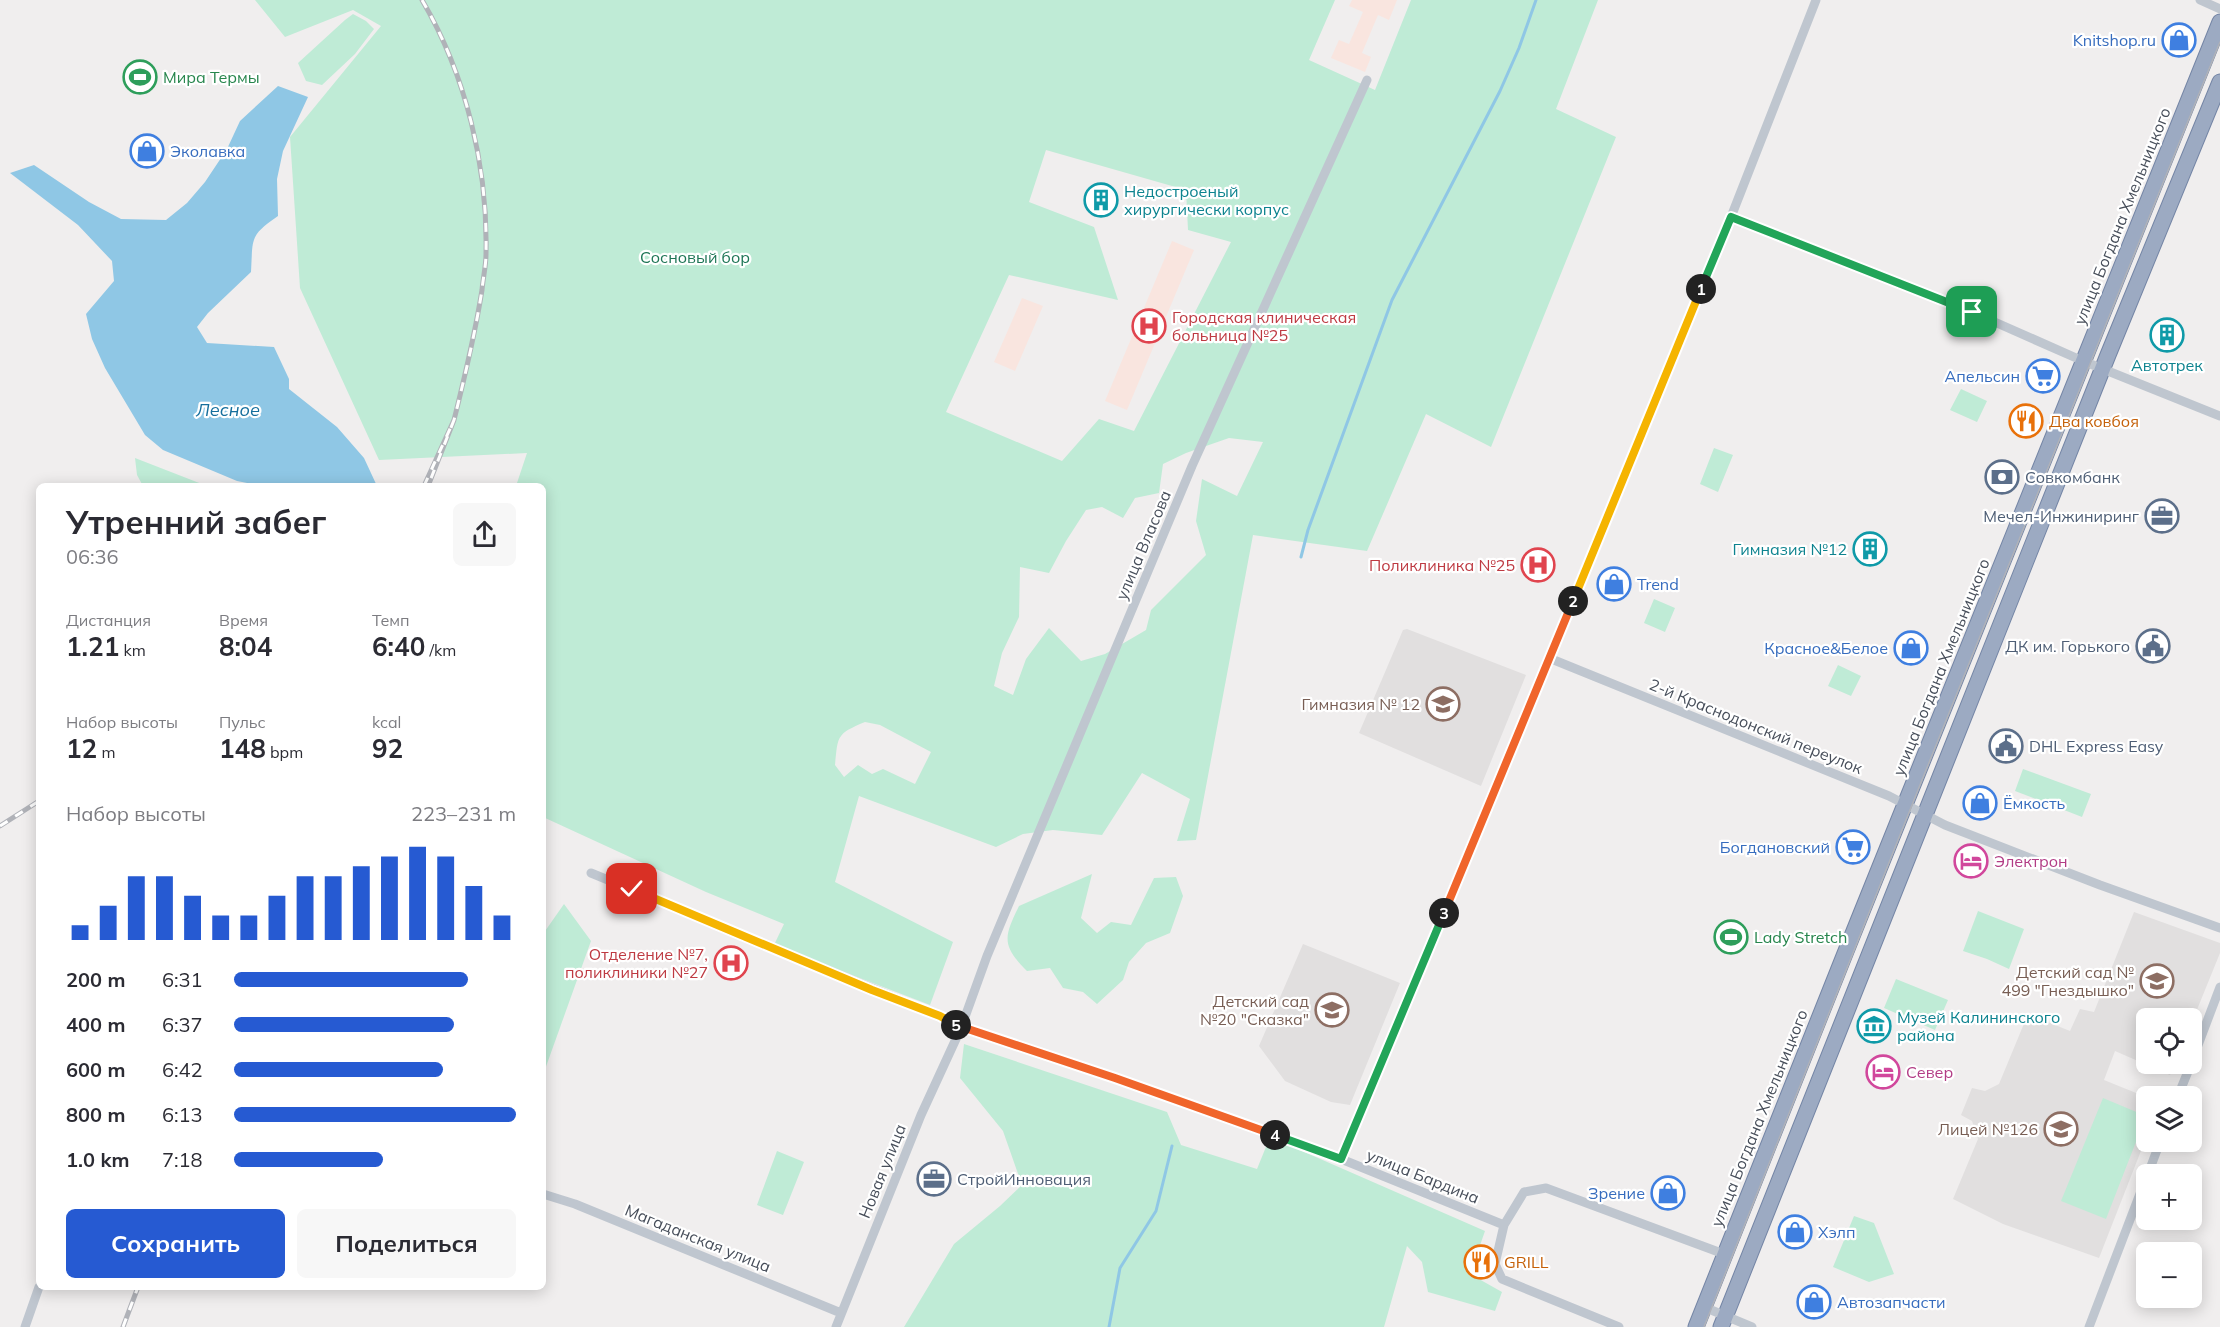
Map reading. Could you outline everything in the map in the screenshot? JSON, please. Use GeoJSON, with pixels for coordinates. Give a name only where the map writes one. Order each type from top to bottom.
{"type":"FeatureCollection","features":[{"type":"Feature","properties":{"kind":"highway","name":"улица Богдана Хмельницкого"},"geometry":{"type":"LineString","coordinates":[[1696,1327],[2220,22]]}},
{"type":"Feature","properties":{"kind":"highway"},"geometry":{"type":"LineString","coordinates":[[1723,1322],[2103,369],[2220,82]]}},
{"type":"Feature","properties":{"kind":"street"},"geometry":{"type":"LineString","coordinates":[[1341,1159],[1731,217],[1816,0]]}},
{"type":"Feature","properties":{"kind":"street"},"geometry":{"type":"LineString","coordinates":[[2200,0],[2220,9]]}},
{"type":"Feature","properties":{"kind":"street","name":"улица Власова"},"geometry":{"type":"LineString","coordinates":[[961,1028],[987,956],[1192,466],[1366,80]]}},
{"type":"Feature","properties":{"kind":"street"},"geometry":{"type":"LineString","coordinates":[[1731,217],[1972,312],[2083,361],[2220,416]]}},
{"type":"Feature","properties":{"kind":"street","name":"2-й Краснодонский переулок"},"geometry":{"type":"LineString","coordinates":[[1549,658],[1905,803],[1946,825],[2220,928]]}},
{"type":"Feature","properties":{"kind":"street","name":"улица Бардина"},"geometry":{"type":"LineString","coordinates":[[591,873],[940,1016],[961,1028],[1115,1078],[1341,1159],[1504,1226]]}},
{"type":"Feature","properties":{"kind":"street"},"geometry":{"type":"LineString","coordinates":[[2202,1034],[2220,987]]}},
{"type":"Feature","properties":{"kind":"street","name":"Новая улица"},"geometry":{"type":"LineString","coordinates":[[836,1327],[921,1116],[961,1028]]}},
{"type":"Feature","properties":{"kind":"street"},"geometry":{"type":"LineString","coordinates":[[1613,1326],[1502,1280],[1496,1264],[1504,1226],[1524,1192],[1546,1188],[1724,1254]]}},
{"type":"Feature","properties":{"kind":"street","name":"Магаданская улица"},"geometry":{"type":"LineString","coordinates":[[546,1195],[575,1204],[841,1313]]}},
{"type":"Feature","properties":{"kind":"street"},"geometry":{"type":"LineString","coordinates":[[2089,1327],[2136,1205]]}},
{"type":"Feature","properties":{"kind":"street"},"geometry":{"type":"LineString","coordinates":[[25,1327],[38,1290]]}},
{"type":"Feature","properties":{"kind":"street"},"geometry":{"type":"LineString","coordinates":[[1704,1307],[1723,1322],[1752,1327]]}},
{"type":"Feature","properties":{"kind":"shaded area"},"geometry":{"type":"Polygon","coordinates":[[[1352,0],[1397,0],[1389,20],[1378,15],[1362,53],[1371,57],[1365,72],[1331,58],[1339,40],[1349,44],[1363,12],[1349,6],[1352,0]]]}},
{"type":"Feature","properties":{"kind":"shaded area","name":"Городская клиническая больница №25"},"geometry":{"type":"Polygon","coordinates":[[[1172,241],[1194,250],[1127,410],[1105,401],[1172,241]]]}},
{"type":"Feature","properties":{"kind":"shaded area"},"geometry":{"type":"Polygon","coordinates":[[[1022,298],[1043,306],[1015,371],[994,362],[1022,298]]]}},
{"type":"Feature","properties":{"kind":"shaded area","name":"Гимназия № 12"},"geometry":{"type":"Polygon","coordinates":[[[1407,629],[1526,675],[1481,786],[1359,733],[1403,630],[1407,629]]]}},
{"type":"Feature","properties":{"kind":"shaded area","name":"Лицей №126"},"geometry":{"type":"Polygon","coordinates":[[[2134,912],[2220,943],[2220,953],[2198,1008],[2136,1008],[2136,1060],[2115,1051],[2104,1080],[2136,1093],[2136,1152],[2141,1152],[2099,1258],[2003,1224],[1953,1199],[1978,1139],[1972,1121],[1961,1115],[1972,1088],[1985,1091],[1999,1084],[2028,1014],[2070,1031],[2080,1009],[2094,1012],[2134,912]]]}},
{"type":"Feature","properties":{"kind":"shaded area","name":"Детский сад №20 \"Сказка\""},"geometry":{"type":"Polygon","coordinates":[[[1303,944],[1400,983],[1350,1105],[1331,1102],[1285,1081],[1259,1046],[1303,944]]]}},
{"type":"Feature","properties":{"kind":"green space","name":"Сосновый бор"},"geometry":{"type":"Polygon","coordinates":[[[255,0],[1335,0],[1309,60],[1375,90],[1411,0],[1598,0],[1556,109],[1616,137],[1491,447],[1426,414],[1367,551],[1253,535],[1196,840],[1177,841],[1190,799],[1142,773],[1102,835],[1053,830],[1023,834],[996,847],[859,796],[835,882],[953,942],[930,1005],[774,945],[784,924],[706,892],[546,818],[546,483],[517,483],[527,453],[379,460],[300,288],[290,137],[381,26],[353,10],[285,37],[255,0]],[[1046,150],[1029,202],[1094,227],[1118,300],[1009,275],[946,412],[1062,461],[1099,419],[1134,431],[1231,242],[1188,230],[1186,190],[1046,150]],[[1229,438],[1186,453],[1163,464],[1159,493],[1135,498],[1123,518],[1102,507],[1086,510],[1049,573],[1020,567],[1019,617],[1002,653],[994,686],[1013,695],[1026,659],[1049,628],[1081,661],[1105,654],[1146,630],[1151,610],[1206,555],[1196,521],[1202,479],[1237,496],[1263,442],[1229,438]],[[865,722],[848,730],[838,742],[835,765],[844,777],[858,765],[872,774],[883,769],[915,784],[931,752],[880,725],[865,722]]]}},
{"type":"Feature","properties":{"kind":"green space"},"geometry":{"type":"Polygon","coordinates":[[[353,14],[366,21],[374,29],[355,54],[322,85],[306,81],[298,63],[353,14]]]}},
{"type":"Feature","properties":{"kind":"green space"},"geometry":{"type":"Polygon","coordinates":[[[1961,389],[1987,401],[1977,422],[1950,410],[1961,389]]]}},
{"type":"Feature","properties":{"kind":"green space"},"geometry":{"type":"Polygon","coordinates":[[[1714,448],[1733,455],[1718,492],[1700,484],[1714,448]]]}},
{"type":"Feature","properties":{"kind":"green space"},"geometry":{"type":"Polygon","coordinates":[[[135,458],[199,483],[141,483],[137,475],[135,458]]]}},
{"type":"Feature","properties":{"kind":"green space"},"geometry":{"type":"Polygon","coordinates":[[[1654,599],[1675,608],[1665,632],[1644,623],[1654,599]]]}},
{"type":"Feature","properties":{"kind":"green space"},"geometry":{"type":"Polygon","coordinates":[[[1838,665],[1861,676],[1851,696],[1828,686],[1838,665]]]}},
{"type":"Feature","properties":{"kind":"green space"},"geometry":{"type":"Polygon","coordinates":[[[2023,769],[2091,794],[2082,817],[2015,791],[2023,769]]]}},
{"type":"Feature","properties":{"kind":"green space"},"geometry":{"type":"Polygon","coordinates":[[[1092,874],[1081,918],[1097,933],[1111,922],[1131,925],[1154,878],[1176,877],[1183,896],[1170,933],[1146,943],[1129,962],[1123,980],[1097,1004],[1083,992],[1063,988],[1050,968],[1027,971],[1013,954],[1008,940],[1010,926],[1019,906],[1092,874]]]}},
{"type":"Feature","properties":{"kind":"green space"},"geometry":{"type":"Polygon","coordinates":[[[564,904],[591,941],[546,1067],[546,930],[564,904]]]}},
{"type":"Feature","properties":{"kind":"green space"},"geometry":{"type":"Polygon","coordinates":[[[1978,911],[2024,929],[2009,969],[1963,951],[1978,911]]]}},
{"type":"Feature","properties":{"kind":"green space"},"geometry":{"type":"Polygon","coordinates":[[[1896,979],[1948,1000],[1935,1030],[1884,1008],[1896,979]]]}},
{"type":"Feature","properties":{"kind":"green space"},"geometry":{"type":"Polygon","coordinates":[[[964,1044],[1167,1112],[1181,1145],[1257,1169],[1270,1137],[1485,1231],[1470,1274],[1502,1292],[1495,1311],[1428,1292],[1422,1262],[1407,1246],[1384,1327],[904,1327],[954,1244],[1022,1185],[1003,1131],[960,1078],[964,1044]]]}},
{"type":"Feature","properties":{"kind":"green space"},"geometry":{"type":"Polygon","coordinates":[[[2103,1098],[2136,1112],[2136,1142],[2106,1219],[2061,1201],[2103,1098]]]}},
{"type":"Feature","properties":{"kind":"green space"},"geometry":{"type":"Polygon","coordinates":[[[777,1151],[804,1162],[783,1215],[757,1205],[777,1151]]]}},
{"type":"Feature","properties":{"kind":"green space"},"geometry":{"type":"Polygon","coordinates":[[[1854,1216],[1874,1223],[1894,1274],[1869,1282],[1833,1267],[1854,1216]]]}},
{"type":"Feature","properties":{"kind":"water","name":"Лесное"},"geometry":{"type":"Polygon","coordinates":[[[278,86],[308,97],[283,151],[277,179],[278,216],[262,228],[254,239],[251,272],[208,313],[197,327],[207,343],[274,347],[289,379],[289,389],[337,427],[364,458],[376,483],[247,483],[237,481],[163,450],[145,435],[105,368],[92,339],[86,314],[114,281],[112,261],[78,225],[10,173],[34,165],[89,202],[121,219],[166,220],[187,203],[205,182],[227,149],[240,121],[278,86]]]}},
{"type":"Feature","properties":{"kind":"waterway"},"geometry":{"type":"LineString","coordinates":[[1301,557],[1308,530],[1392,300],[1500,91],[1519,48],[1536,0]]}},
{"type":"Feature","properties":{"kind":"waterway"},"geometry":{"type":"LineString","coordinates":[[1109,1327],[1120,1268],[1156,1211],[1172,1146]]}},
{"type":"Feature","properties":{"kind":"tram line"},"geometry":{"type":"LineString","coordinates":[[1704,1327],[2220,42]]}},
{"type":"Feature","properties":{"kind":"railway"},"geometry":{"type":"LineString","coordinates":[[422,0],[451,59],[462,90],[478,155],[486,221],[486,258],[482,290],[454,420]]}},
{"type":"Feature","properties":{"kind":"railway"},"geometry":{"type":"LineString","coordinates":[[425,483],[454,420],[429,483]]}},
{"type":"Feature","properties":{"kind":"railway"},"geometry":{"type":"LineString","coordinates":[[0,826],[36,803]]}},
{"type":"Feature","properties":{"kind":"railway"},"geometry":{"type":"LineString","coordinates":[[123,1327],[137,1290]]}},
{"type":"Feature","properties":{"kind":"place","name":"Knitshop.ru"},"geometry":{"type":"Point","coordinates":[2179,40]}},
{"type":"Feature","properties":{"kind":"place","name":"Мира Термы"},"geometry":{"type":"Point","coordinates":[140,77]}},
{"type":"Feature","properties":{"kind":"place","name":"Эколавка"},"geometry":{"type":"Point","coordinates":[147,151]}},
{"type":"Feature","properties":{"kind":"place","name":"Недостроеный хирургически корпус"},"geometry":{"type":"Point","coordinates":[1101,200]}},
{"type":"Feature","properties":{"kind":"place","name":"Городская клиническая больница №25"},"geometry":{"type":"Point","coordinates":[1149,326]}},
{"type":"Feature","properties":{"kind":"place","name":"Автотрек"},"geometry":{"type":"Point","coordinates":[2167,335]}},
{"type":"Feature","properties":{"kind":"place","name":"Апельсин"},"geometry":{"type":"Point","coordinates":[2043,376]}},
{"type":"Feature","properties":{"kind":"place","name":"Два ковбоя"},"geometry":{"type":"Point","coordinates":[2026,421]}},
{"type":"Feature","properties":{"kind":"place","name":"Совкомбанк"},"geometry":{"type":"Point","coordinates":[2002,477]}},
{"type":"Feature","properties":{"kind":"place","name":"Мечел-Инжиниринг"},"geometry":{"type":"Point","coordinates":[2162,516]}},
{"type":"Feature","properties":{"kind":"place","name":"Гимназия №12"},"geometry":{"type":"Point","coordinates":[1870,549]}},
{"type":"Feature","properties":{"kind":"place","name":"Поликлиника №25"},"geometry":{"type":"Point","coordinates":[1538,565]}},
{"type":"Feature","properties":{"kind":"place","name":"Trend"},"geometry":{"type":"Point","coordinates":[1614,584]}},
{"type":"Feature","properties":{"kind":"place","name":"ДК им. Горького"},"geometry":{"type":"Point","coordinates":[2153,646]}},
{"type":"Feature","properties":{"kind":"place","name":"Красное&Белое"},"geometry":{"type":"Point","coordinates":[1911,648]}},
{"type":"Feature","properties":{"kind":"place","name":"Гимназия № 12"},"geometry":{"type":"Point","coordinates":[1443,704]}},
{"type":"Feature","properties":{"kind":"place","name":"DHL Express Easy"},"geometry":{"type":"Point","coordinates":[2006,746]}},
{"type":"Feature","properties":{"kind":"place","name":"Ёмкость"},"geometry":{"type":"Point","coordinates":[1980,803]}},
{"type":"Feature","properties":{"kind":"place","name":"Богдановский"},"geometry":{"type":"Point","coordinates":[1853,847]}},
{"type":"Feature","properties":{"kind":"place","name":"Электрон"},"geometry":{"type":"Point","coordinates":[1971,861]}},
{"type":"Feature","properties":{"kind":"place","name":"Lady Stretch"},"geometry":{"type":"Point","coordinates":[1731,937]}},
{"type":"Feature","properties":{"kind":"place","name":"Отделение №7, поликлиники №27"},"geometry":{"type":"Point","coordinates":[731,963]}},
{"type":"Feature","properties":{"kind":"place","name":"Детский сад № 499 \"Гнездышко\""},"geometry":{"type":"Point","coordinates":[2157,981]}},
{"type":"Feature","properties":{"kind":"place","name":"Детский сад №20 \"Сказка\""},"geometry":{"type":"Point","coordinates":[1332,1010]}},
{"type":"Feature","properties":{"kind":"place","name":"Музей Калининского района"},"geometry":{"type":"Point","coordinates":[1874,1026]}},
{"type":"Feature","properties":{"kind":"place","name":"Север"},"geometry":{"type":"Point","coordinates":[1883,1072]}},
{"type":"Feature","properties":{"kind":"place","name":"Лицей №126"},"geometry":{"type":"Point","coordinates":[2061,1129]}},
{"type":"Feature","properties":{"kind":"place","name":"СтройИнновация"},"geometry":{"type":"Point","coordinates":[934,1179]}},
{"type":"Feature","properties":{"kind":"place","name":"Зрение"},"geometry":{"type":"Point","coordinates":[1668,1193]}},
{"type":"Feature","properties":{"kind":"place","name":"Хэлп"},"geometry":{"type":"Point","coordinates":[1795,1232]}},
{"type":"Feature","properties":{"kind":"place","name":"GRILL"},"geometry":{"type":"Point","coordinates":[1481,1262]}},
{"type":"Feature","properties":{"kind":"place","name":"Автозапчасти"},"geometry":{"type":"Point","coordinates":[1814,1302]}},
{"type":"Feature","properties":{"kind":"route"},"geometry":{"type":"LineString","coordinates":[[632,889],[872,990],[940,1016],[961,1028],[1115,1078],[1341,1159],[1731,217],[1972,312]]}}]}
